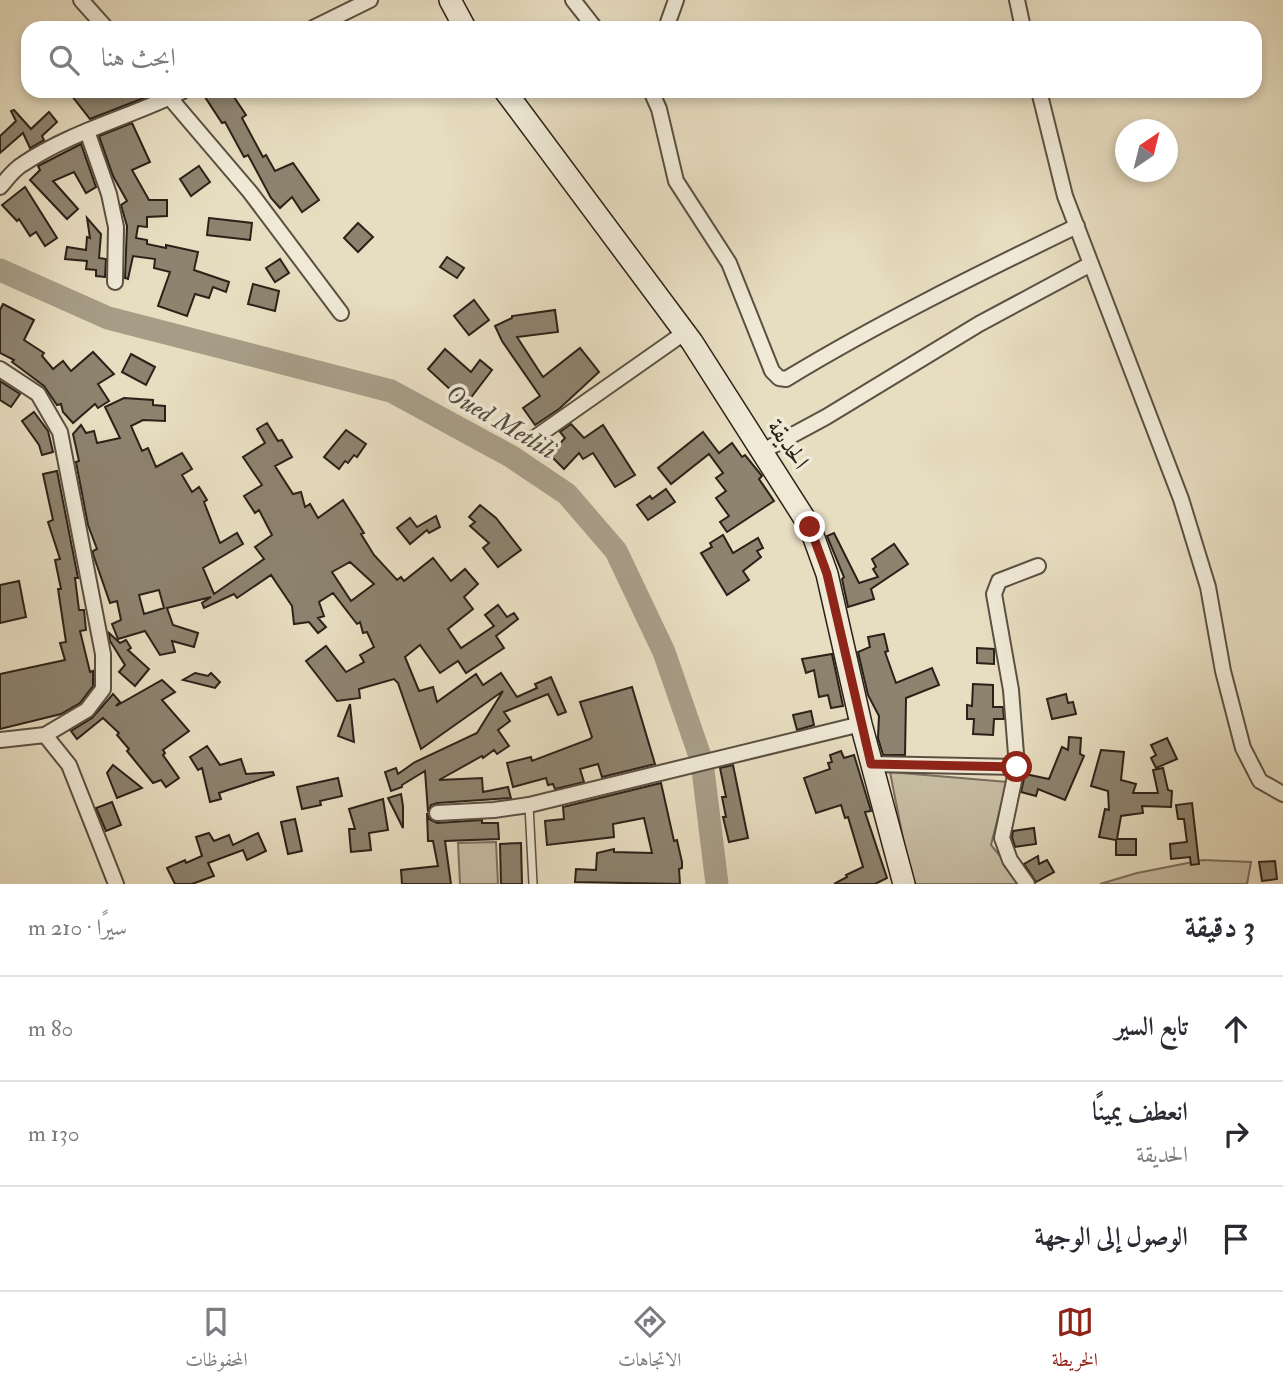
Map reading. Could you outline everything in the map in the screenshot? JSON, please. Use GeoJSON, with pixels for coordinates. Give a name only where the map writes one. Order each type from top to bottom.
{"type":"FeatureCollection","features":[{"type":"Feature","properties":{"kind":"street"},"geometry":{"type":"LineString","coordinates":[[81,0],[100,21]]}},
{"type":"Feature","properties":{"kind":"street"},"geometry":{"type":"LineString","coordinates":[[327,21],[370,0]]}},
{"type":"Feature","properties":{"kind":"street"},"geometry":{"type":"LineString","coordinates":[[450,0],[461,21]]}},
{"type":"Feature","properties":{"kind":"street"},"geometry":{"type":"LineString","coordinates":[[573,0],[590,21]]}},
{"type":"Feature","properties":{"kind":"street"},"geometry":{"type":"LineString","coordinates":[[668,21],[676,0]]}},
{"type":"Feature","properties":{"kind":"street"},"geometry":{"type":"LineString","coordinates":[[1017,0],[1022,21]]}},
{"type":"Feature","properties":{"kind":"street"},"geometry":{"type":"LineString","coordinates":[[0,187],[21,165],[87,131],[161,98]]}},
{"type":"Feature","properties":{"kind":"street"},"geometry":{"type":"LineString","coordinates":[[176,98],[341,313]]}},
{"type":"Feature","properties":{"kind":"street","name":"الحديقة"},"geometry":{"type":"LineString","coordinates":[[510,98],[684,333],[810,527],[827,574],[861,724],[904,884]]}},
{"type":"Feature","properties":{"kind":"street"},"geometry":{"type":"LineString","coordinates":[[654,98],[677,181],[729,263],[772,371],[779,378],[786,379],[868,330],[1077,226]]}},
{"type":"Feature","properties":{"kind":"street"},"geometry":{"type":"LineString","coordinates":[[1041,98],[1065,196],[1089,265],[1181,499],[1208,587],[1223,671],[1243,748],[1260,781],[1283,794]]}},
{"type":"Feature","properties":{"kind":"street"},"geometry":{"type":"LineString","coordinates":[[87,131],[109,194],[116,226],[115,282]]}},
{"type":"Feature","properties":{"kind":"street"},"geometry":{"type":"LineString","coordinates":[[761,452],[979,324],[1089,265]]}},
{"type":"Feature","properties":{"kind":"street"},"geometry":{"type":"LineString","coordinates":[[533,439],[684,333]]}},
{"type":"Feature","properties":{"kind":"street"},"geometry":{"type":"LineString","coordinates":[[0,369],[38,394],[60,432],[103,654],[103,689],[87,710],[45,735],[0,740]]}},
{"type":"Feature","properties":{"kind":"street"},"geometry":{"type":"LineString","coordinates":[[1027,884],[1010,860],[1002,838],[1017,767],[1011,690],[994,594],[999,581],[1038,566]]}},
{"type":"Feature","properties":{"kind":"street"},"geometry":{"type":"LineString","coordinates":[[437,813],[529,805],[861,724]]}},
{"type":"Feature","properties":{"kind":"street"},"geometry":{"type":"LineString","coordinates":[[45,735],[69,765],[116,884]]}},
{"type":"Feature","properties":{"kind":"street"},"geometry":{"type":"LineString","coordinates":[[871,764],[1017,767]]}},
{"type":"Feature","properties":{"kind":"lane"},"geometry":{"type":"LineString","coordinates":[[529,805],[533,884]]}},
{"type":"Feature","properties":{"kind":"shaded area"},"geometry":{"type":"Polygon","coordinates":[[[890,772],[1007,782],[991,845],[1023,884],[912,884],[890,772]]]}},
{"type":"Feature","properties":{"kind":"shaded area"},"geometry":{"type":"Polygon","coordinates":[[[496,842],[498,884],[460,884],[458,843],[496,842]]]}},
{"type":"Feature","properties":{"kind":"shaded area"},"geometry":{"type":"Polygon","coordinates":[[[1203,860],[1251,862],[1247,884],[1100,884],[1137,873],[1203,860]]]}},
{"type":"Feature","properties":{"kind":"building"},"geometry":{"type":"Polygon","coordinates":[[[74,98],[144,98],[90,119],[74,98]]]}},
{"type":"Feature","properties":{"kind":"building"},"geometry":{"type":"Polygon","coordinates":[[[206,98],[235,98],[246,115],[242,118],[263,157],[266,155],[275,171],[293,163],[319,200],[302,212],[292,197],[280,208],[271,198],[248,155],[244,157],[225,122],[222,123],[206,98]]]}},
{"type":"Feature","properties":{"kind":"building"},"geometry":{"type":"Polygon","coordinates":[[[14,110],[31,129],[49,112],[57,122],[42,136],[44,140],[30,148],[23,133],[0,153],[0,136],[16,121],[11,111],[14,110]]]}},
{"type":"Feature","properties":{"kind":"building"},"geometry":{"type":"Polygon","coordinates":[[[132,123],[150,162],[132,170],[149,200],[167,200],[167,216],[147,217],[147,227],[138,226],[136,238],[147,240],[147,244],[198,252],[194,270],[229,282],[226,292],[213,287],[209,298],[195,294],[187,316],[158,306],[170,272],[154,268],[155,259],[133,256],[128,279],[125,278],[127,226],[121,205],[127,201],[113,176],[99,136],[132,123]]]}},
{"type":"Feature","properties":{"kind":"building"},"geometry":{"type":"Polygon","coordinates":[[[81,144],[96,187],[86,193],[74,172],[53,181],[78,209],[67,219],[30,180],[40,170],[38,166],[81,144]]]}},
{"type":"Feature","properties":{"kind":"building"},"geometry":{"type":"Polygon","coordinates":[[[199,166],[210,182],[191,196],[180,179],[199,166]]]}},
{"type":"Feature","properties":{"kind":"building"},"geometry":{"type":"Polygon","coordinates":[[[25,187],[57,238],[45,246],[36,232],[30,236],[19,219],[17,221],[2,205],[25,187]]]}},
{"type":"Feature","properties":{"kind":"building"},"geometry":{"type":"Polygon","coordinates":[[[87,218],[101,234],[99,258],[106,259],[105,277],[96,276],[96,270],[86,269],[87,261],[65,259],[67,247],[86,250],[87,237],[90,238],[87,218]]]}},
{"type":"Feature","properties":{"kind":"building"},"geometry":{"type":"Polygon","coordinates":[[[209,218],[252,223],[250,240],[207,235],[209,218]]]}},
{"type":"Feature","properties":{"kind":"building"},"geometry":{"type":"Polygon","coordinates":[[[358,223],[373,237],[358,252],[344,238],[358,223]]]}},
{"type":"Feature","properties":{"kind":"building"},"geometry":{"type":"Polygon","coordinates":[[[447,257],[464,268],[457,278],[440,267],[447,257]]]}},
{"type":"Feature","properties":{"kind":"building"},"geometry":{"type":"Polygon","coordinates":[[[280,259],[289,273],[275,282],[266,268],[280,259]]]}},
{"type":"Feature","properties":{"kind":"building"},"geometry":{"type":"Polygon","coordinates":[[[253,284],[279,291],[275,311],[248,304],[253,284]]]}},
{"type":"Feature","properties":{"kind":"building"},"geometry":{"type":"Polygon","coordinates":[[[474,300],[489,320],[469,335],[454,316],[474,300]]]}},
{"type":"Feature","properties":{"kind":"building"},"geometry":{"type":"Polygon","coordinates":[[[3,304],[34,320],[24,340],[44,353],[42,356],[53,369],[63,361],[71,371],[93,352],[114,374],[98,384],[109,401],[98,408],[95,404],[73,423],[63,412],[61,404],[57,405],[44,386],[12,362],[14,360],[0,353],[0,310],[3,304]]]}},
{"type":"Feature","properties":{"kind":"building"},"geometry":{"type":"Polygon","coordinates":[[[555,310],[558,332],[517,337],[543,377],[580,348],[599,372],[559,409],[535,425],[523,408],[540,396],[502,341],[495,326],[512,316],[555,310]]]}},
{"type":"Feature","properties":{"kind":"building"},"geometry":{"type":"Polygon","coordinates":[[[445,349],[471,372],[480,360],[492,370],[466,404],[428,369],[445,349]]]}},
{"type":"Feature","properties":{"kind":"building"},"geometry":{"type":"Polygon","coordinates":[[[131,354],[155,367],[146,385],[122,372],[131,354]]]}},
{"type":"Feature","properties":{"kind":"building"},"geometry":{"type":"Polygon","coordinates":[[[0,381],[20,394],[11,407],[0,400],[0,381]]]}},
{"type":"Feature","properties":{"kind":"building"},"geometry":{"type":"Polygon","coordinates":[[[124,398],[153,400],[153,405],[165,406],[165,421],[143,420],[131,426],[142,451],[148,448],[156,467],[182,453],[192,469],[182,475],[192,492],[199,487],[207,500],[204,502],[220,543],[237,533],[243,544],[203,568],[214,594],[264,559],[255,547],[272,535],[259,510],[255,513],[244,496],[262,485],[243,457],[265,443],[257,429],[267,423],[292,457],[275,466],[293,494],[301,492],[305,507],[310,504],[318,518],[343,500],[374,555],[397,580],[401,577],[404,581],[433,558],[451,581],[465,569],[478,584],[464,597],[473,609],[448,629],[461,648],[494,626],[485,615],[498,605],[507,617],[514,613],[518,619],[496,636],[504,648],[466,673],[458,661],[440,673],[420,645],[405,657],[419,691],[433,687],[437,702],[476,674],[483,685],[501,673],[517,697],[537,688],[535,684],[551,677],[566,712],[558,715],[548,694],[504,712],[510,721],[498,730],[509,746],[497,754],[494,750],[439,780],[482,778],[483,792],[508,787],[511,798],[437,803],[431,805],[428,812],[425,771],[402,787],[391,791],[385,772],[396,768],[398,774],[415,762],[477,733],[503,691],[421,749],[398,683],[394,679],[359,689],[360,698],[337,701],[306,661],[326,646],[346,672],[364,662],[360,655],[374,647],[367,632],[363,633],[360,622],[357,624],[333,593],[319,602],[324,616],[318,618],[326,627],[318,633],[309,622],[294,624],[292,606],[271,575],[237,598],[234,594],[204,608],[202,603],[211,597],[167,608],[173,625],[198,633],[194,647],[172,641],[175,652],[160,655],[145,631],[118,639],[112,624],[121,620],[117,601],[110,603],[93,554],[97,549],[88,525],[73,434],[81,425],[86,433],[94,431],[97,443],[120,438],[105,407],[124,398]],[[350,562],[332,572],[351,601],[374,584],[350,562]],[[159,590],[139,595],[144,614],[164,608],[159,590]]]}},
{"type":"Feature","properties":{"kind":"building"},"geometry":{"type":"Polygon","coordinates":[[[34,412],[48,431],[53,452],[42,455],[39,445],[22,421],[34,412]]]}},
{"type":"Feature","properties":{"kind":"building"},"geometry":{"type":"Polygon","coordinates":[[[571,424],[584,438],[603,425],[635,475],[615,487],[593,453],[583,459],[579,453],[564,469],[550,455],[565,438],[560,432],[571,424]]]}},
{"type":"Feature","properties":{"kind":"building"},"geometry":{"type":"Polygon","coordinates":[[[346,430],[366,444],[357,457],[354,455],[348,463],[345,461],[339,469],[324,457],[346,430]]]}},
{"type":"Feature","properties":{"kind":"building"},"geometry":{"type":"Polygon","coordinates":[[[703,432],[719,453],[732,443],[742,457],[745,455],[762,476],[759,479],[774,501],[727,532],[720,522],[729,516],[716,498],[726,491],[716,478],[723,473],[709,454],[671,484],[658,468],[703,432]]]}},
{"type":"Feature","properties":{"kind":"building"},"geometry":{"type":"Polygon","coordinates":[[[57,471],[78,578],[75,578],[79,610],[84,610],[86,630],[80,631],[90,672],[93,671],[93,686],[80,703],[61,714],[0,729],[0,674],[65,660],[60,643],[66,642],[55,560],[60,559],[48,522],[53,520],[43,474],[57,471]]]}},
{"type":"Feature","properties":{"kind":"building"},"geometry":{"type":"Polygon","coordinates":[[[666,489],[675,502],[648,520],[637,505],[666,489]]]}},
{"type":"Feature","properties":{"kind":"building"},"geometry":{"type":"Polygon","coordinates":[[[480,505],[496,518],[521,550],[498,567],[483,548],[489,543],[470,526],[475,522],[469,517],[480,505]]]}},
{"type":"Feature","properties":{"kind":"building"},"geometry":{"type":"Polygon","coordinates":[[[436,516],[440,527],[429,533],[427,530],[410,544],[397,528],[410,518],[417,527],[436,516]]]}},
{"type":"Feature","properties":{"kind":"building"},"geometry":{"type":"Polygon","coordinates":[[[834,533],[859,583],[878,577],[873,569],[876,567],[872,559],[894,544],[908,564],[871,589],[874,599],[848,607],[842,579],[844,577],[827,536],[834,533]]]}},
{"type":"Feature","properties":{"kind":"building"},"geometry":{"type":"Polygon","coordinates":[[[723,535],[733,553],[758,538],[763,548],[757,551],[761,557],[743,571],[749,580],[727,595],[701,553],[712,547],[710,543],[723,535]]]}},
{"type":"Feature","properties":{"kind":"building"},"geometry":{"type":"Polygon","coordinates":[[[19,581],[26,617],[0,623],[0,585],[19,581]]]}},
{"type":"Feature","properties":{"kind":"building"},"geometry":{"type":"Polygon","coordinates":[[[109,633],[120,643],[126,640],[131,648],[128,650],[149,669],[135,686],[119,672],[125,665],[110,641],[109,633]]]}},
{"type":"Feature","properties":{"kind":"building"},"geometry":{"type":"Polygon","coordinates":[[[884,634],[888,651],[885,652],[896,683],[932,668],[939,685],[906,698],[905,755],[883,755],[878,738],[879,716],[868,695],[858,652],[870,647],[868,637],[884,634]]]}},
{"type":"Feature","properties":{"kind":"building"},"geometry":{"type":"Polygon","coordinates":[[[977,648],[994,649],[994,664],[977,663],[977,648]]]}},
{"type":"Feature","properties":{"kind":"building"},"geometry":{"type":"Polygon","coordinates":[[[832,654],[843,706],[831,708],[828,695],[819,697],[814,670],[806,673],[802,659],[832,654]]]}},
{"type":"Feature","properties":{"kind":"building"},"geometry":{"type":"Polygon","coordinates":[[[195,673],[208,676],[211,673],[220,682],[215,688],[183,680],[195,673]]]}},
{"type":"Feature","properties":{"kind":"building"},"geometry":{"type":"Polygon","coordinates":[[[162,680],[175,692],[162,700],[189,731],[163,750],[163,755],[179,778],[166,787],[161,780],[153,783],[127,751],[129,749],[117,735],[119,733],[103,718],[77,739],[71,731],[92,718],[113,694],[120,702],[116,706],[162,680]]]}},
{"type":"Feature","properties":{"kind":"building"},"geometry":{"type":"Polygon","coordinates":[[[973,684],[993,685],[993,707],[1003,707],[1004,719],[994,719],[993,735],[973,734],[974,719],[967,719],[967,705],[972,706],[973,684]]]}},
{"type":"Feature","properties":{"kind":"building"},"geometry":{"type":"Polygon","coordinates":[[[632,687],[655,764],[602,777],[598,764],[580,769],[584,782],[555,789],[553,784],[548,785],[546,778],[513,787],[507,763],[531,757],[532,761],[590,739],[592,737],[580,702],[632,687]]]}},
{"type":"Feature","properties":{"kind":"building"},"geometry":{"type":"Polygon","coordinates":[[[1066,694],[1068,703],[1073,702],[1076,714],[1052,719],[1047,699],[1066,694]]]}},
{"type":"Feature","properties":{"kind":"building"},"geometry":{"type":"Polygon","coordinates":[[[350,704],[354,742],[338,736],[350,704]]]}},
{"type":"Feature","properties":{"kind":"building"},"geometry":{"type":"Polygon","coordinates":[[[811,711],[814,725],[797,730],[793,715],[811,711]]]}},
{"type":"Feature","properties":{"kind":"building"},"geometry":{"type":"Polygon","coordinates":[[[1069,737],[1081,738],[1080,754],[1084,756],[1065,800],[1038,789],[1036,796],[1021,792],[1025,774],[1049,779],[1062,747],[1068,750],[1069,737]]]}},
{"type":"Feature","properties":{"kind":"building"},"geometry":{"type":"Polygon","coordinates":[[[1167,738],[1177,759],[1156,768],[1151,758],[1156,755],[1151,745],[1167,738]]]}},
{"type":"Feature","properties":{"kind":"building"},"geometry":{"type":"Polygon","coordinates":[[[207,746],[220,765],[241,759],[246,774],[273,772],[274,775],[219,793],[221,799],[210,802],[202,768],[198,770],[190,757],[207,746]]]}},
{"type":"Feature","properties":{"kind":"building"},"geometry":{"type":"Polygon","coordinates":[[[1101,750],[1124,752],[1121,780],[1136,784],[1133,793],[1158,793],[1153,770],[1163,768],[1168,790],[1172,791],[1171,807],[1142,806],[1143,813],[1121,816],[1117,839],[1136,839],[1136,855],[1116,855],[1116,840],[1099,837],[1105,809],[1109,810],[1108,791],[1091,786],[1101,750]]]}},
{"type":"Feature","properties":{"kind":"building"},"geometry":{"type":"Polygon","coordinates":[[[841,751],[844,758],[854,755],[871,811],[865,812],[887,878],[875,884],[834,884],[863,867],[848,817],[845,818],[841,805],[816,813],[804,778],[830,769],[830,755],[841,751]]]}},
{"type":"Feature","properties":{"kind":"building"},"geometry":{"type":"Polygon","coordinates":[[[113,765],[142,788],[117,798],[107,773],[113,765]]]}},
{"type":"Feature","properties":{"kind":"building"},"geometry":{"type":"Polygon","coordinates":[[[733,765],[748,838],[729,842],[723,817],[726,817],[722,797],[726,797],[720,768],[733,765]]]}},
{"type":"Feature","properties":{"kind":"building"},"geometry":{"type":"Polygon","coordinates":[[[338,778],[342,796],[302,809],[297,787],[338,778]]]}},
{"type":"Feature","properties":{"kind":"building"},"geometry":{"type":"Polygon","coordinates":[[[661,783],[674,841],[677,840],[682,862],[682,868],[679,869],[680,884],[575,882],[576,869],[596,870],[597,853],[614,849],[614,852],[652,853],[644,818],[613,824],[614,837],[547,845],[545,821],[564,819],[563,807],[661,783]]]}},
{"type":"Feature","properties":{"kind":"building"},"geometry":{"type":"Polygon","coordinates":[[[401,794],[403,806],[403,828],[388,798],[401,794]]]}},
{"type":"Feature","properties":{"kind":"building"},"geometry":{"type":"Polygon","coordinates":[[[383,799],[388,830],[369,833],[371,850],[351,852],[349,829],[355,829],[349,809],[383,799]]]}},
{"type":"Feature","properties":{"kind":"building"},"geometry":{"type":"Polygon","coordinates":[[[112,802],[121,825],[106,831],[96,808],[112,802]]]}},
{"type":"Feature","properties":{"kind":"building"},"geometry":{"type":"Polygon","coordinates":[[[1192,803],[1199,864],[1191,865],[1190,857],[1171,859],[1170,844],[1187,842],[1184,819],[1178,819],[1176,805],[1192,803]]]}},
{"type":"Feature","properties":{"kind":"building"},"geometry":{"type":"Polygon","coordinates":[[[427,813],[429,819],[437,823],[482,820],[482,823],[498,823],[499,839],[445,841],[451,884],[402,884],[401,870],[438,866],[433,841],[428,841],[427,813]]]}},
{"type":"Feature","properties":{"kind":"building"},"geometry":{"type":"Polygon","coordinates":[[[295,819],[302,851],[288,854],[281,822],[295,819]]]}},
{"type":"Feature","properties":{"kind":"building"},"geometry":{"type":"Polygon","coordinates":[[[1034,828],[1036,844],[1015,847],[1013,831],[1034,828]]]}},
{"type":"Feature","properties":{"kind":"building"},"geometry":{"type":"Polygon","coordinates":[[[209,833],[214,841],[229,835],[233,845],[258,833],[266,851],[247,860],[243,850],[208,863],[214,876],[192,884],[175,884],[167,868],[202,856],[196,837],[209,833]]]}},
{"type":"Feature","properties":{"kind":"building"},"geometry":{"type":"Polygon","coordinates":[[[521,843],[522,884],[501,884],[500,844],[521,843]]]}},
{"type":"Feature","properties":{"kind":"building"},"geometry":{"type":"Polygon","coordinates":[[[1038,856],[1039,864],[1047,860],[1054,872],[1036,882],[1024,864],[1038,856]]]}},
{"type":"Feature","properties":{"kind":"building"},"geometry":{"type":"Polygon","coordinates":[[[1275,861],[1277,879],[1262,881],[1259,862],[1275,861]]]}},
{"type":"Feature","properties":{"kind":"waterway","name":"Oued Metlili"},"geometry":{"type":"LineString","coordinates":[[0,270],[108,318],[391,391],[512,457],[567,494],[616,551],[664,652],[702,762],[717,884]]}},
{"type":"Feature","properties":{"kind":"route"},"geometry":{"type":"LineString","coordinates":[[810,527],[827,574],[871,764],[1017,767]]}}]}
